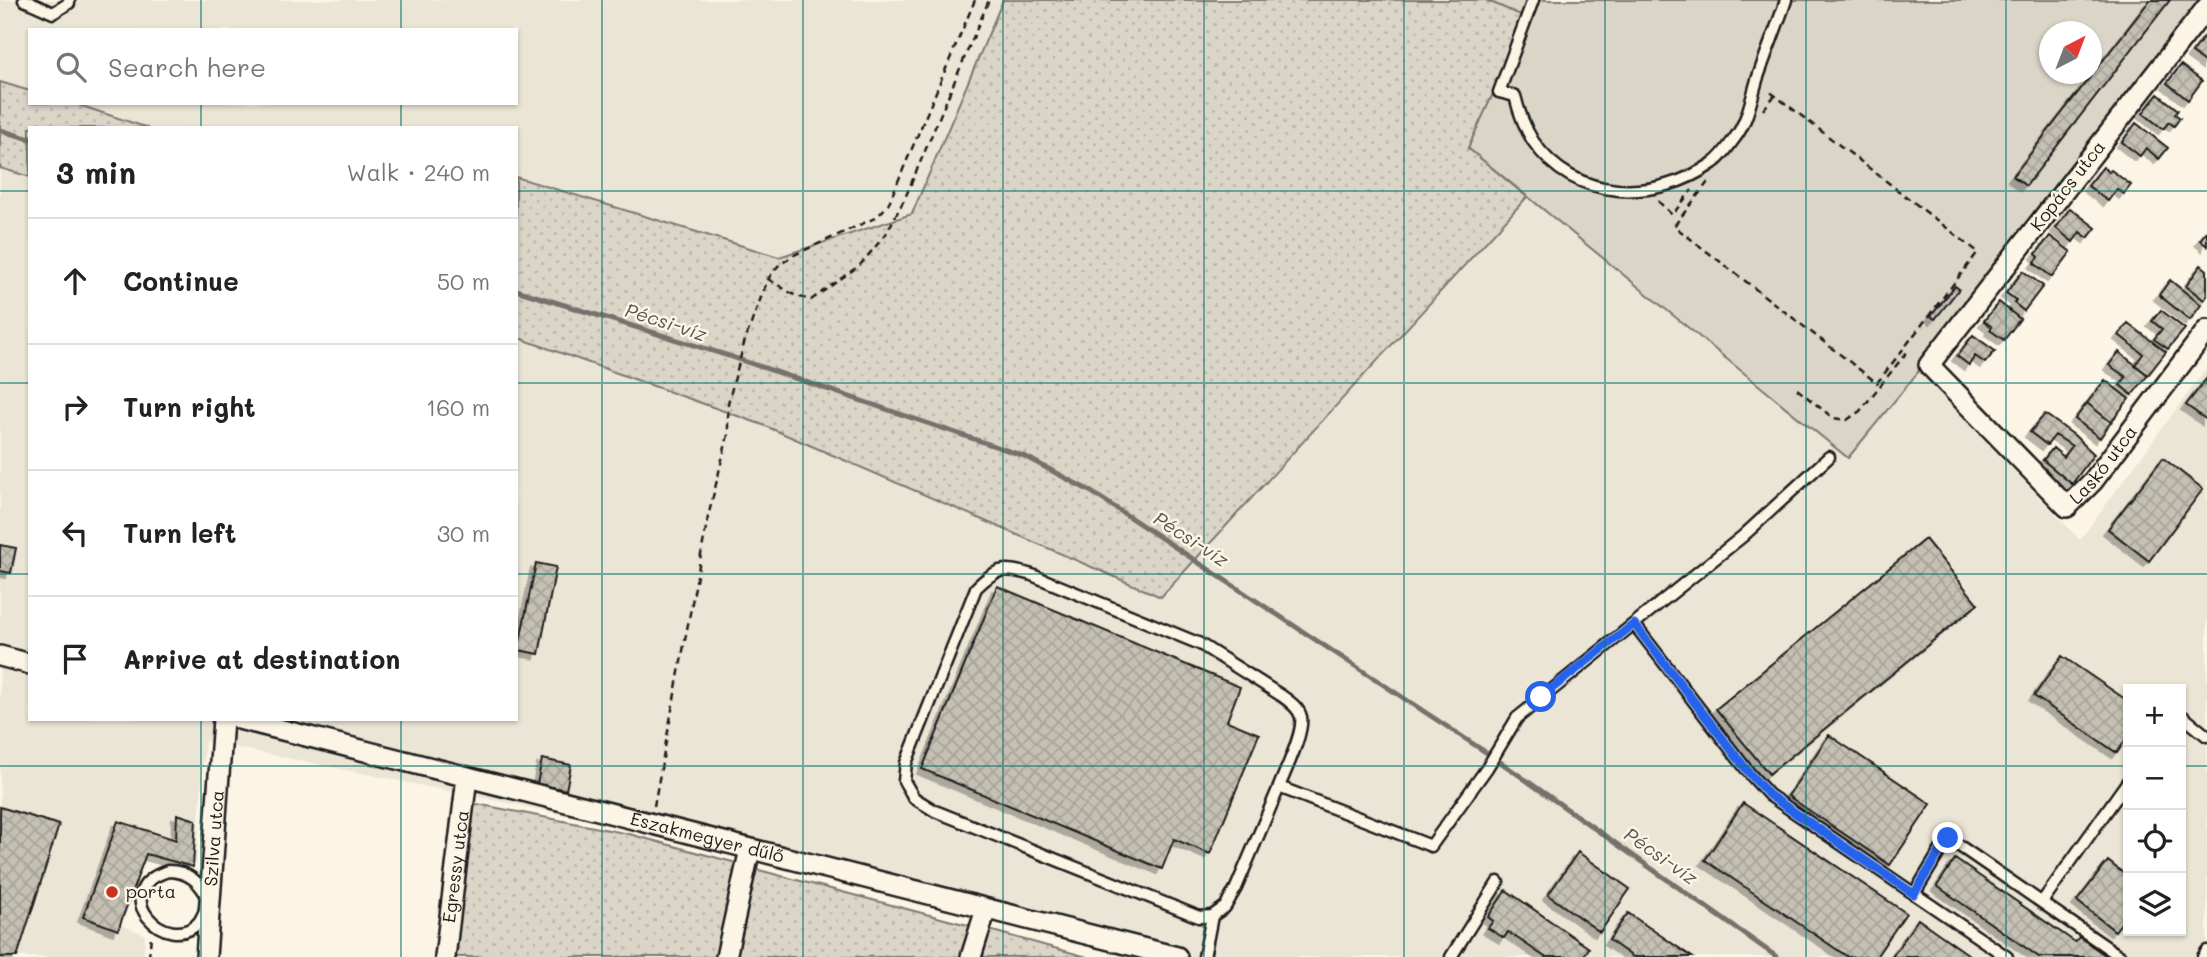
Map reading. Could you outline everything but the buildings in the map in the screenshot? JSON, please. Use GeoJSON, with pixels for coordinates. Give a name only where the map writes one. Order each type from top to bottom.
{"type":"FeatureCollection","features":[{"type":"Feature","properties":{"kind":"street","name":"Kopács utca"},"geometry":{"type":"LineString","coordinates":[[1921,361],[2207,7]]}},
{"type":"Feature","properties":{"kind":"street","name":"Laskó utca"},"geometry":{"type":"LineString","coordinates":[[1921,361],[2067,507],[2093,481],[2207,330]]}},
{"type":"Feature","properties":{"kind":"street"},"geometry":{"type":"LineString","coordinates":[[0,656],[28,663]]}},
{"type":"Feature","properties":{"kind":"street","name":"Északmegyer dűlő"},"geometry":{"type":"LineString","coordinates":[[247,721],[1177,957]]}},
{"type":"Feature","properties":{"kind":"street","name":"Szilva utca"},"geometry":{"type":"LineString","coordinates":[[206,957],[220,728]]}},
{"type":"Feature","properties":{"kind":"street","name":"Egressy utca"},"geometry":{"type":"LineString","coordinates":[[445,957],[467,777]]}},
{"type":"Feature","properties":{"kind":"street"},"geometry":{"type":"LineString","coordinates":[[726,957],[750,849]]}},
{"type":"Feature","properties":{"kind":"street"},"geometry":{"type":"LineString","coordinates":[[971,957],[986,909]]}},
{"type":"Feature","properties":{"kind":"lane"},"geometry":{"type":"LineString","coordinates":[[24,0],[53,13],[69,3],[69,0]]}},
{"type":"Feature","properties":{"kind":"lane"},"geometry":{"type":"LineString","coordinates":[[1533,0],[1499,92],[1514,96],[1528,132],[1550,160],[1590,185],[1611,190],[1647,190],[1678,181],[1714,163],[1736,136],[1748,110],[1786,0]]}},
{"type":"Feature","properties":{"kind":"lane"},"geometry":{"type":"LineString","coordinates":[[1279,787],[1431,846],[1488,768],[1517,718],[1743,536],[1829,457]]}},
{"type":"Feature","properties":{"kind":"lane"},"geometry":{"type":"LineString","coordinates":[[1008,568],[1032,575],[1199,644],[1293,704],[1301,715],[1300,729],[1279,787],[1236,888],[1225,907],[1212,916],[1199,917],[935,811],[914,798],[904,782],[906,763],[976,588],[990,574],[1008,568]]}},
{"type":"Feature","properties":{"kind":"lane"},"geometry":{"type":"LineString","coordinates":[[1634,624],[1769,795],[2007,957]]}},
{"type":"Feature","properties":{"kind":"lane"},"geometry":{"type":"LineString","coordinates":[[2186,719],[2207,736]]}},
{"type":"Feature","properties":{"kind":"lane"},"geometry":{"type":"LineString","coordinates":[[2042,902],[2123,788]]}},
{"type":"Feature","properties":{"kind":"lane"},"geometry":{"type":"LineString","coordinates":[[1914,894],[1948,838],[2121,957]]}},
{"type":"Feature","properties":{"kind":"lane"},"geometry":{"type":"LineString","coordinates":[[177,871],[186,874],[200,886],[209,902],[200,921],[186,933],[168,936],[152,928],[142,913],[145,886],[159,874],[177,871]]}},
{"type":"Feature","properties":{"kind":"lane"},"geometry":{"type":"LineString","coordinates":[[1451,957],[1498,882]]}},
{"type":"Feature","properties":{"kind":"lane"},"geometry":{"type":"LineString","coordinates":[[1204,957],[1212,916]]}},
{"type":"Feature","properties":{"kind":"lane"},"geometry":{"type":"LineString","coordinates":[[2203,957],[2207,951]]}},
{"type":"Feature","properties":{"kind":"path"},"geometry":{"type":"LineString","coordinates":[[652,817],[708,517],[728,435],[728,403],[745,340],[768,279],[778,266],[794,256],[877,217],[888,205],[975,0]]}},
{"type":"Feature","properties":{"kind":"path"},"geometry":{"type":"LineString","coordinates":[[768,279],[796,296],[811,300],[860,265],[886,234],[905,198],[989,0]]}},
{"type":"Feature","properties":{"kind":"path"},"geometry":{"type":"LineString","coordinates":[[1708,182],[1674,226],[1877,383],[1978,252],[1756,82]]}},
{"type":"Feature","properties":{"kind":"path"},"geometry":{"type":"LineString","coordinates":[[1758,117],[1775,95]]}},
{"type":"Feature","properties":{"kind":"path"},"geometry":{"type":"LineString","coordinates":[[1903,349],[1921,361]]}},
{"type":"Feature","properties":{"kind":"path"},"geometry":{"type":"LineString","coordinates":[[1797,389],[1833,418],[1847,419],[1860,411],[1907,352]]}},
{"type":"Feature","properties":{"kind":"path"},"geometry":{"type":"LineString","coordinates":[[149,957],[152,928]]}},
{"type":"Feature","properties":{"kind":"shaded area"},"geometry":{"type":"Polygon","coordinates":[[[0,0],[1003,0],[912,214],[780,257],[518,178],[518,126],[142,126],[79,105],[518,105],[518,28],[28,28],[28,90],[0,82],[0,0]]]}},
{"type":"Feature","properties":{"kind":"shaded area"},"geometry":{"type":"Polygon","coordinates":[[[1003,0],[1486,0],[1529,18],[1468,148],[1527,197],[1161,597],[763,425],[518,338],[518,178],[779,257],[912,214],[1003,0]]]}},
{"type":"Feature","properties":{"kind":"shaded area"},"geometry":{"type":"Polygon","coordinates":[[[1486,0],[2200,0],[1919,371],[1848,458],[1468,148],[1528,18],[1486,0]]]}},
{"type":"Feature","properties":{"kind":"shaded area"},"geometry":{"type":"Polygon","coordinates":[[[0,82],[28,90],[28,105],[79,105],[142,126],[28,126],[28,176],[0,168],[0,82]]]}},
{"type":"Feature","properties":{"kind":"shaded area"},"geometry":{"type":"Polygon","coordinates":[[[0,168],[28,176],[28,721],[518,721],[518,338],[763,425],[1161,597],[1527,197],[1847,457],[1919,371],[2080,540],[2207,367],[2207,957],[1137,957],[668,836],[205,741],[196,864],[142,849],[120,924],[145,935],[144,957],[0,957],[0,168]]]}},
{"type":"Feature","properties":{"kind":"shaded area"},"geometry":{"type":"Polygon","coordinates":[[[472,803],[629,834],[740,864],[717,957],[451,957],[472,803]]]}},
{"type":"Feature","properties":{"kind":"shaded area"},"geometry":{"type":"Polygon","coordinates":[[[755,869],[975,927],[966,957],[734,957],[755,869]]]}},
{"type":"Feature","properties":{"kind":"shaded area"},"geometry":{"type":"Polygon","coordinates":[[[989,930],[1087,957],[980,957],[989,930]]]}},
{"type":"Feature","properties":{"kind":"waterway","name":"Pécsi-víz"},"geometry":{"type":"LineString","coordinates":[[0,130],[28,138]]}},
{"type":"Feature","properties":{"kind":"waterway","name":"Pécsi-víz"},"geometry":{"type":"LineString","coordinates":[[518,291],[729,356],[1024,456],[1090,491],[1496,759],[1777,957]]}},
{"type":"Feature","properties":{"kind":"place","name":"porta"},"geometry":{"type":"Point","coordinates":[112,892]}},
{"type":"Feature","properties":{"kind":"route"},"geometry":{"type":"LineString","coordinates":[[1541,697],[1634,624],[1769,795],[1914,894],[1948,838]]}}]}
